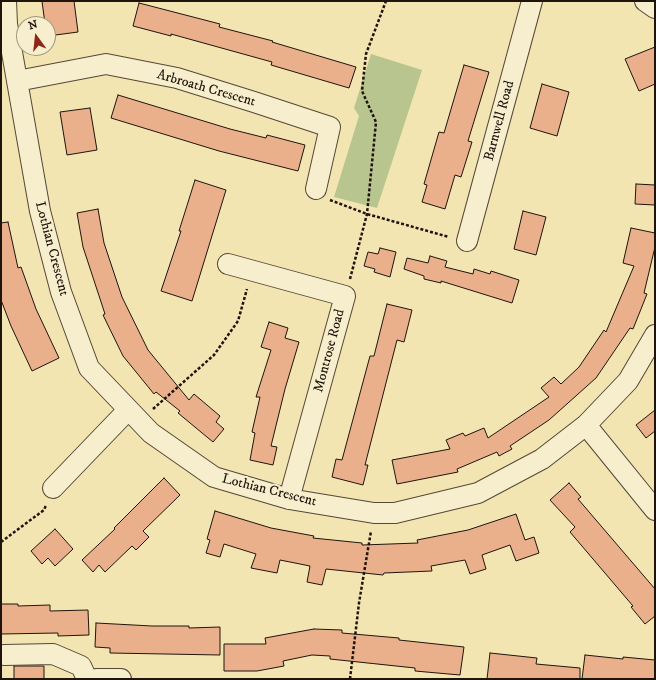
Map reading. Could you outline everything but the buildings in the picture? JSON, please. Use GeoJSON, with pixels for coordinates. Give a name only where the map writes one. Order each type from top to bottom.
{"type":"FeatureCollection","features":[{"type":"Feature","properties":{"kind":"street","name":"Lothian Crescent"},"geometry":{"type":"LineString","coordinates":[[6,1],[7,24],[40,211],[61,292],[89,368],[133,416],[151,433],[214,477],[289,499],[374,513],[395,513],[478,493],[542,460],[586,425],[628,381],[655,335]]}},
{"type":"Feature","properties":{"kind":"street","name":"Barnwell Road"},"geometry":{"type":"LineString","coordinates":[[467,242],[532,1]]}},
{"type":"Feature","properties":{"kind":"street"},"geometry":{"type":"LineString","coordinates":[[644,1],[655,8]]}},
{"type":"Feature","properties":{"kind":"street","name":"Arbroath Crescent"},"geometry":{"type":"LineString","coordinates":[[17,81],[106,64],[177,78],[330,127],[316,189]]}},
{"type":"Feature","properties":{"kind":"street","name":"Montrose Road"},"geometry":{"type":"LineString","coordinates":[[228,264],[345,296],[289,499]]}},
{"type":"Feature","properties":{"kind":"street"},"geometry":{"type":"LineString","coordinates":[[53,488],[133,416]]}},
{"type":"Feature","properties":{"kind":"street"},"geometry":{"type":"LineString","coordinates":[[586,425],[655,510]]}},
{"type":"Feature","properties":{"kind":"street"},"geometry":{"type":"LineString","coordinates":[[4,655],[53,654],[81,666],[87,679]]}},
{"type":"Feature","properties":{"kind":"street"},"geometry":{"type":"LineString","coordinates":[[96,679],[121,679]]}},
{"type":"Feature","properties":{"kind":"path"},"geometry":{"type":"LineString","coordinates":[[345,296],[367,214],[376,122],[362,91],[366,54],[386,1]]}},
{"type":"Feature","properties":{"kind":"path"},"geometry":{"type":"LineString","coordinates":[[316,189],[328,200],[367,214],[467,242]]}},
{"type":"Feature","properties":{"kind":"path"},"geometry":{"type":"LineString","coordinates":[[133,416],[214,355],[238,321],[253,270]]}},
{"type":"Feature","properties":{"kind":"path"},"geometry":{"type":"LineString","coordinates":[[1,542],[44,510],[53,488]]}},
{"type":"Feature","properties":{"kind":"path"},"geometry":{"type":"LineString","coordinates":[[350,679],[359,603],[374,513]]}},
{"type":"Feature","properties":{"kind":"green space"},"geometry":{"type":"Polygon","coordinates":[[[371,54],[422,70],[377,208],[334,197],[359,116],[354,108],[371,54]]]}}]}
